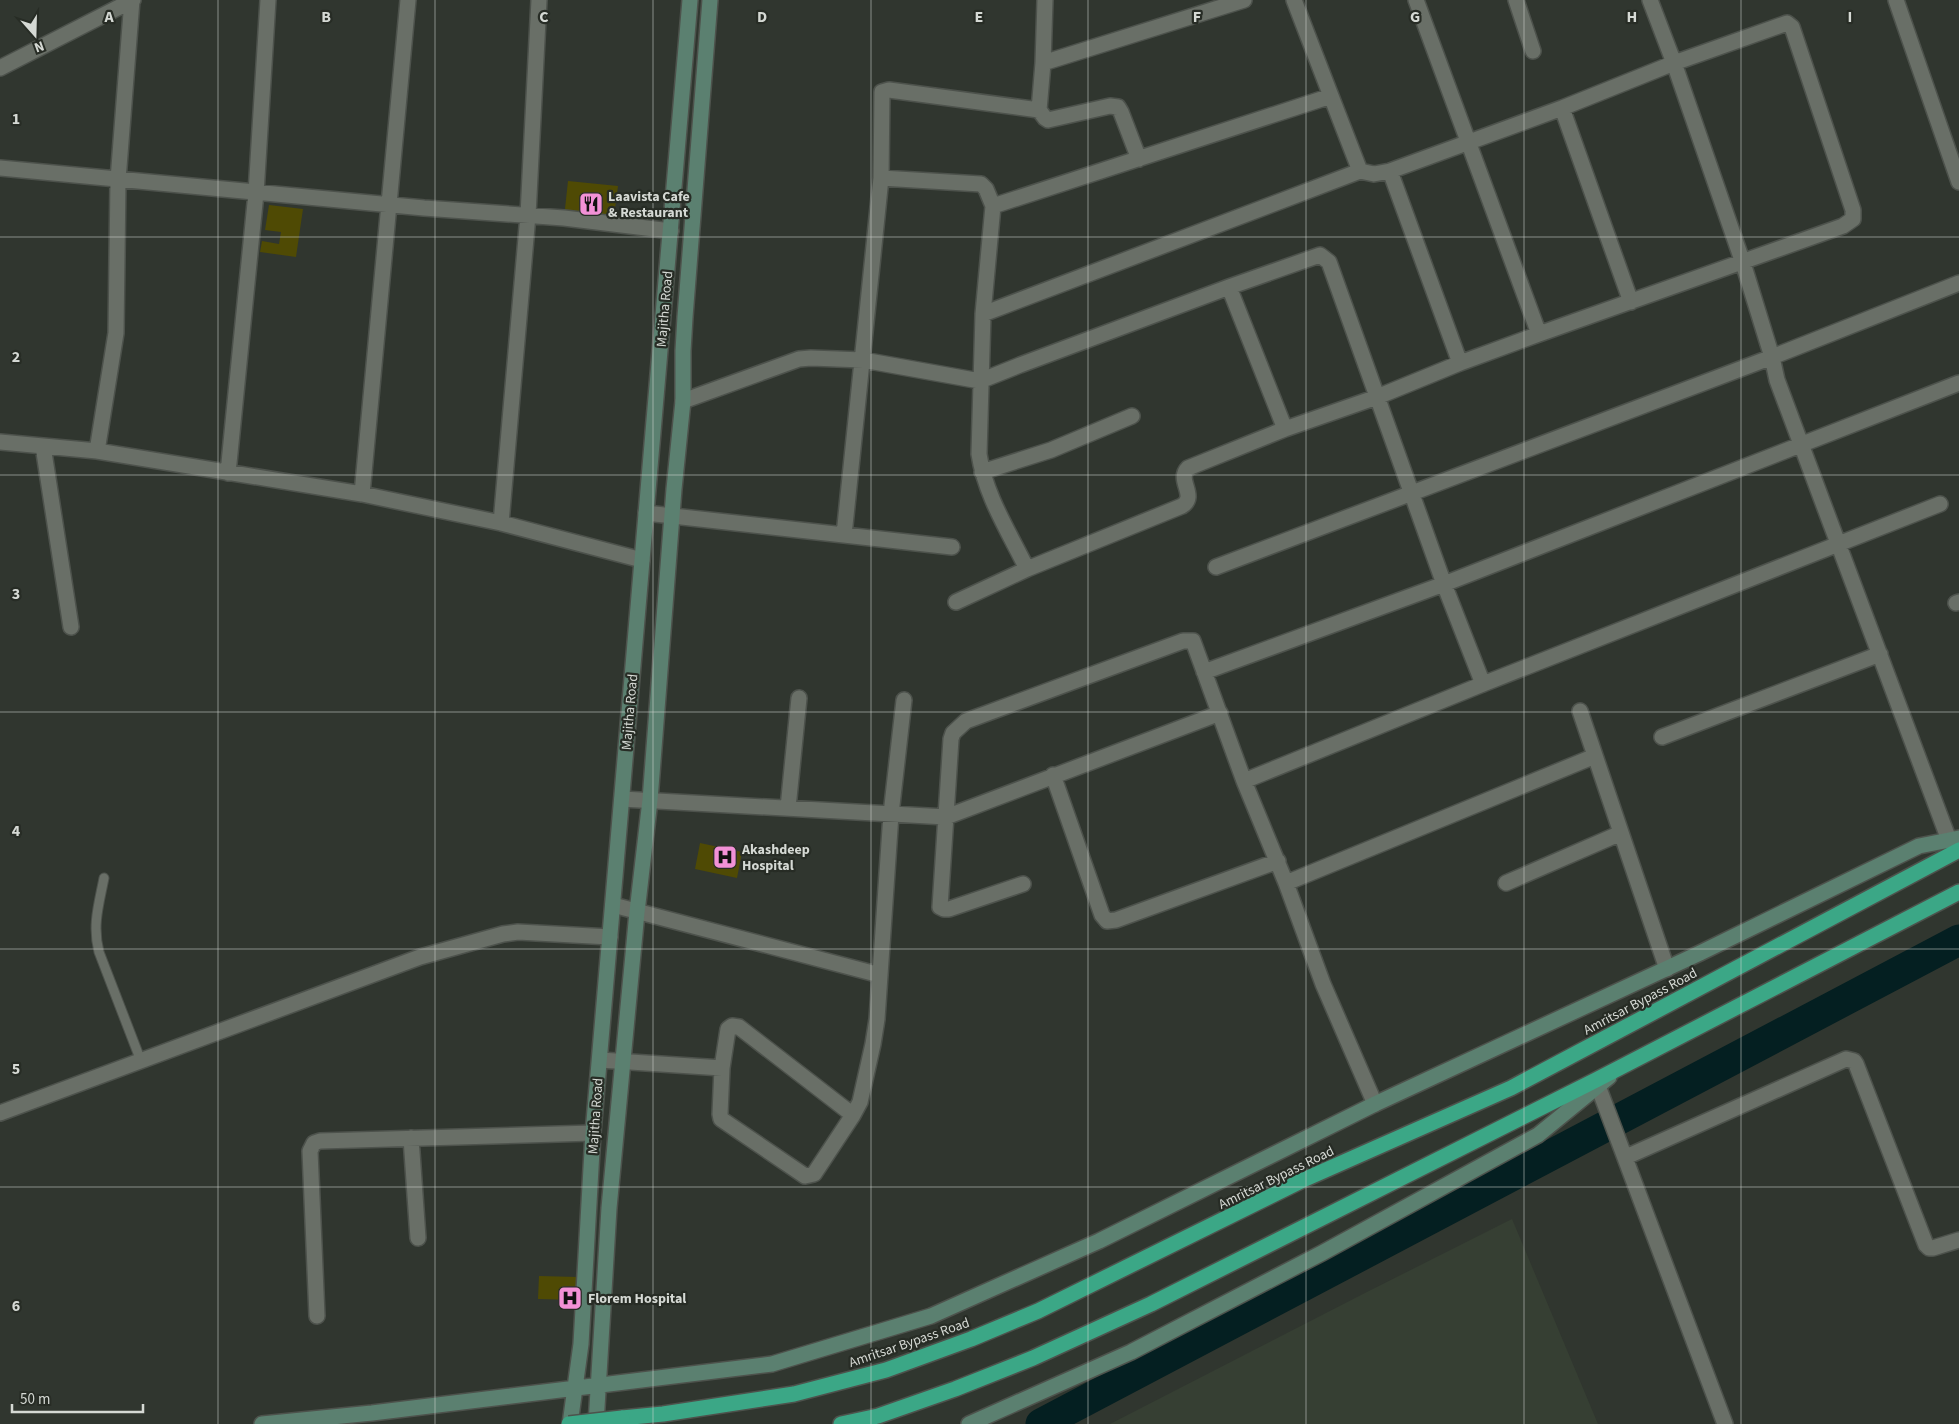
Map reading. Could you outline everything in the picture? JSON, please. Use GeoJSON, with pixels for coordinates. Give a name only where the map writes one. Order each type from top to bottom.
{"type":"FeatureCollection","features":[{"type":"Feature","properties":{"kind":"highway","name":"Amritsar Bypass Road"},"geometry":{"type":"LineString","coordinates":[[570,1424],[664,1414],[794,1394],[886,1370],[971,1339],[1038,1311],[1303,1180],[1511,1088],[1957,840]]}},
{"type":"Feature","properties":{"kind":"highway"},"geometry":{"type":"LineString","coordinates":[[841,1424],[878,1416],[955,1389],[1066,1343],[1268,1246],[1959,892]]}},
{"type":"Feature","properties":{"kind":"main road","name":"Majitha Road"},"geometry":{"type":"LineString","coordinates":[[570,1424],[582,1344],[593,1133],[690,0]]}},
{"type":"Feature","properties":{"kind":"main road","name":"Majitha Road"},"geometry":{"type":"LineString","coordinates":[[596,1424],[609,1208],[637,912],[650,800],[683,401],[684,325],[710,0]]}},
{"type":"Feature","properties":{"kind":"main road"},"geometry":{"type":"LineString","coordinates":[[262,1424],[382,1412],[772,1364],[931,1316],[1099,1241],[1375,1104],[1667,969],[1919,846],[1957,840]]}},
{"type":"Feature","properties":{"kind":"main road"},"geometry":{"type":"LineString","coordinates":[[969,1424],[1131,1352],[1331,1249],[1538,1135],[1622,1066]]}},
{"type":"Feature","properties":{"kind":"street"},"geometry":{"type":"LineString","coordinates":[[0,68],[133,0]]}},
{"type":"Feature","properties":{"kind":"street"},"geometry":{"type":"LineString","coordinates":[[98,451],[116,334],[118,180],[133,0]]}},
{"type":"Feature","properties":{"kind":"street"},"geometry":{"type":"LineString","coordinates":[[228,473],[256,193],[268,0]]}},
{"type":"Feature","properties":{"kind":"street"},"geometry":{"type":"LineString","coordinates":[[362,494],[408,0]]}},
{"type":"Feature","properties":{"kind":"street"},"geometry":{"type":"LineString","coordinates":[[500,523],[528,215],[539,0]]}},
{"type":"Feature","properties":{"kind":"street"},"geometry":{"type":"LineString","coordinates":[[1045,0],[1039,110],[1048,120],[1110,106],[1118,107],[1122,112],[1139,159]]}},
{"type":"Feature","properties":{"kind":"street"},"geometry":{"type":"LineString","coordinates":[[1043,63],[1244,0]]}},
{"type":"Feature","properties":{"kind":"street"},"geometry":{"type":"LineString","coordinates":[[1294,0],[1360,171]]}},
{"type":"Feature","properties":{"kind":"street"},"geometry":{"type":"LineString","coordinates":[[1416,0],[1539,334]]}},
{"type":"Feature","properties":{"kind":"street"},"geometry":{"type":"LineString","coordinates":[[1516,0],[1533,51]]}},
{"type":"Feature","properties":{"kind":"street"},"geometry":{"type":"LineString","coordinates":[[1650,0],[1674,63],[1743,263],[1772,357],[1777,380],[1880,654],[1957,840]]}},
{"type":"Feature","properties":{"kind":"street"},"geometry":{"type":"LineString","coordinates":[[1896,0],[1959,182]]}},
{"type":"Feature","properties":{"kind":"street"},"geometry":{"type":"LineString","coordinates":[[956,602],[1027,569],[1182,506],[1188,501],[1189,496],[1184,477],[1188,468],[1286,429],[1377,398],[1460,363],[1843,226],[1853,219],[1853,210],[1792,27],[1782,24],[1390,171],[1374,174],[1360,171],[983,314]]}},
{"type":"Feature","properties":{"kind":"street"},"geometry":{"type":"LineString","coordinates":[[844,535],[882,178],[882,92],[889,90],[1039,110]]}},
{"type":"Feature","properties":{"kind":"street"},"geometry":{"type":"LineString","coordinates":[[993,206],[1331,96]]}},
{"type":"Feature","properties":{"kind":"street"},"geometry":{"type":"LineString","coordinates":[[1562,108],[1631,302]]}},
{"type":"Feature","properties":{"kind":"street"},"geometry":{"type":"LineString","coordinates":[[0,168],[256,193],[564,218],[670,231]]}},
{"type":"Feature","properties":{"kind":"street"},"geometry":{"type":"LineString","coordinates":[[1390,171],[1460,363]]}},
{"type":"Feature","properties":{"kind":"street"},"geometry":{"type":"LineString","coordinates":[[882,178],[981,184],[986,189],[993,206],[983,314],[978,454],[990,494],[1027,569]]}},
{"type":"Feature","properties":{"kind":"street"},"geometry":{"type":"LineString","coordinates":[[683,401],[799,359],[811,358],[863,360],[980,381],[1229,287],[1320,255],[1329,262],[1444,584],[1483,684]]}},
{"type":"Feature","properties":{"kind":"street"},"geometry":{"type":"LineString","coordinates":[[1216,567],[1772,357],[1959,283]]}},
{"type":"Feature","properties":{"kind":"street"},"geometry":{"type":"LineString","coordinates":[[1229,287],[1286,429]]}},
{"type":"Feature","properties":{"kind":"street"},"geometry":{"type":"LineString","coordinates":[[1204,672],[1444,584],[1959,384]]}},
{"type":"Feature","properties":{"kind":"street"},"geometry":{"type":"LineString","coordinates":[[982,472],[1051,450],[1132,416]]}},
{"type":"Feature","properties":{"kind":"street"},"geometry":{"type":"LineString","coordinates":[[0,442],[98,451],[362,494],[500,523],[642,560]]}},
{"type":"Feature","properties":{"kind":"street"},"geometry":{"type":"LineString","coordinates":[[43,446],[71,627]]}},
{"type":"Feature","properties":{"kind":"street"},"geometry":{"type":"LineString","coordinates":[[1244,781],[1483,684],[1940,504]]}},
{"type":"Feature","properties":{"kind":"street"},"geometry":{"type":"LineString","coordinates":[[646,513],[952,547]]}},
{"type":"Feature","properties":{"kind":"street"},"geometry":{"type":"LineString","coordinates":[[1023,884],[949,909],[941,909],[939,905],[951,739],[953,733],[966,721],[1183,641],[1193,641],[1244,781],[1278,861],[1323,984],[1375,1104]]}},
{"type":"Feature","properties":{"kind":"street"},"geometry":{"type":"LineString","coordinates":[[1662,737],[1880,654]]}},
{"type":"Feature","properties":{"kind":"street"},"geometry":{"type":"LineString","coordinates":[[788,808],[799,698]]}},
{"type":"Feature","properties":{"kind":"street"},"geometry":{"type":"LineString","coordinates":[[853,1115],[739,1027],[732,1026],[728,1029],[722,1068],[721,1119],[805,1176],[814,1174],[853,1115],[860,1102],[873,1044],[877,1019],[891,814],[904,700]]}},
{"type":"Feature","properties":{"kind":"street"},"geometry":{"type":"LineString","coordinates":[[1580,711],[1667,969]]}},
{"type":"Feature","properties":{"kind":"street"},"geometry":{"type":"LineString","coordinates":[[622,799],[946,817],[1220,713]]}},
{"type":"Feature","properties":{"kind":"street"},"geometry":{"type":"LineString","coordinates":[[1286,883],[1595,756]]}},
{"type":"Feature","properties":{"kind":"street"},"geometry":{"type":"LineString","coordinates":[[1053,775],[1102,915],[1108,920],[1116,920],[1278,861]]}},
{"type":"Feature","properties":{"kind":"street"},"geometry":{"type":"LineString","coordinates":[[1506,883],[1621,833]]}},
{"type":"Feature","properties":{"kind":"street"},"geometry":{"type":"LineString","coordinates":[[613,905],[880,975]]}},
{"type":"Feature","properties":{"kind":"street"},"geometry":{"type":"LineString","coordinates":[[0,1113],[420,957],[502,934],[518,932],[610,937]]}},
{"type":"Feature","properties":{"kind":"street"},"geometry":{"type":"LineString","coordinates":[[1623,1151],[1846,1059],[1850,1059],[1856,1064],[1926,1245],[1933,1248],[1959,1240]]}},
{"type":"Feature","properties":{"kind":"street"},"geometry":{"type":"LineString","coordinates":[[600,1060],[722,1068]]}},
{"type":"Feature","properties":{"kind":"street"},"geometry":{"type":"LineString","coordinates":[[1598,1086],[1725,1424]]}},
{"type":"Feature","properties":{"kind":"street"},"geometry":{"type":"LineString","coordinates":[[317,1316],[310,1152],[312,1145],[320,1141],[593,1133]]}},
{"type":"Feature","properties":{"kind":"street"},"geometry":{"type":"LineString","coordinates":[[411,1138],[418,1238]]}},
{"type":"Feature","properties":{"kind":"lane"},"geometry":{"type":"LineString","coordinates":[[104,878],[97,917],[96,937],[99,952],[141,1060]]}},
{"type":"Feature","properties":{"kind":"shaded area"},"geometry":{"type":"Polygon","coordinates":[[[1512,1219],[1598,1424],[1110,1424],[1363,1294],[1512,1219]]]}},
{"type":"Feature","properties":{"kind":"building","name":"Laavista Cafe & Restaurant"},"geometry":{"type":"Polygon","coordinates":[[[568,181],[618,186],[613,223],[564,218],[568,181]]]}},
{"type":"Feature","properties":{"kind":"building"},"geometry":{"type":"Polygon","coordinates":[[[269,205],[303,209],[296,257],[260,252],[262,241],[279,244],[281,232],[265,230],[269,205]]]}},
{"type":"Feature","properties":{"kind":"building"},"geometry":{"type":"Polygon","coordinates":[[[700,843],[742,852],[737,878],[695,869],[700,843]]]}},
{"type":"Feature","properties":{"kind":"building"},"geometry":{"type":"Polygon","coordinates":[[[539,1276],[578,1277],[577,1300],[538,1299],[539,1276]]]}},
{"type":"Feature","properties":{"kind":"waterway"},"geometry":{"type":"LineString","coordinates":[[1041,1424],[1959,940]]}},
{"type":"Feature","properties":{"kind":"place","name":"Laavista Cafe & Restaurant"},"geometry":{"type":"Point","coordinates":[591,204]}},
{"type":"Feature","properties":{"kind":"place","name":"Akashdeep Hospital"},"geometry":{"type":"Point","coordinates":[725,857]}},
{"type":"Feature","properties":{"kind":"place","name":"Florem Hospital"},"geometry":{"type":"Point","coordinates":[570,1298]}}]}
